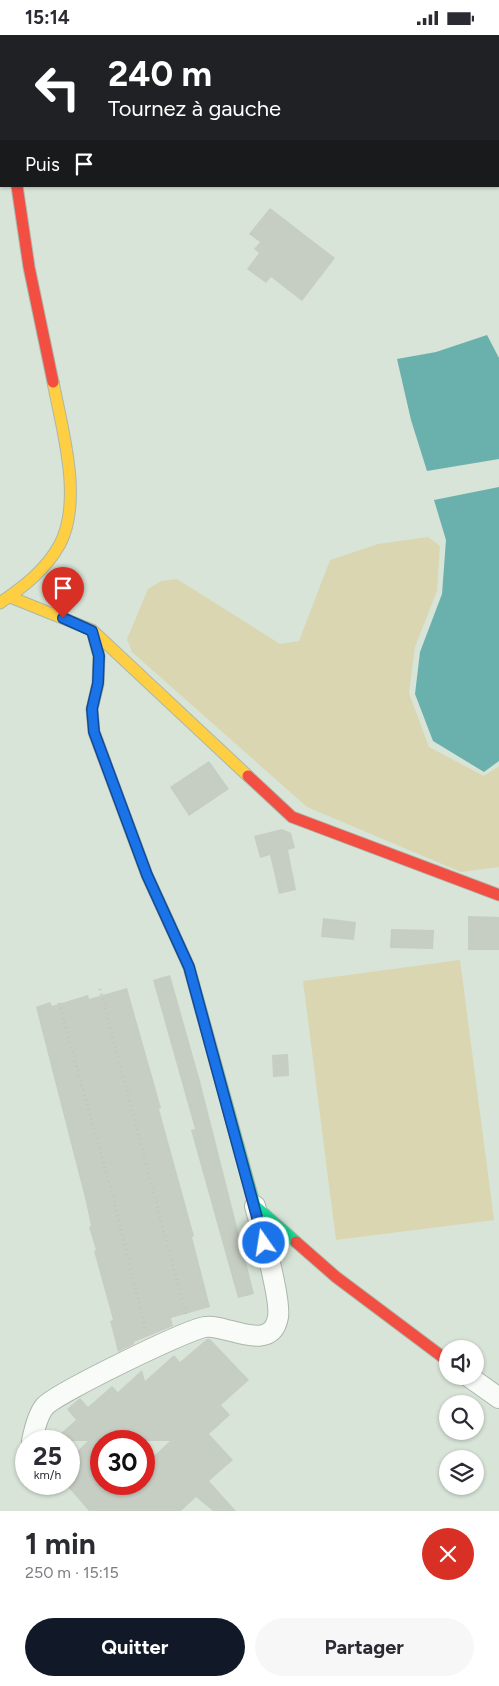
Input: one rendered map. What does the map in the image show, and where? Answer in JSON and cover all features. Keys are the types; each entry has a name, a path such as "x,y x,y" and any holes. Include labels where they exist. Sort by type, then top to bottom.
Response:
{"street":[{"path":"5,600 39,573 61,541 70,506 68,471 21,225 17,187"},
{"path":"5,600 92,631 292,817 499,895"},
{"path":"34,1430 45,1406 67,1391 190,1333 206,1327 222,1328 237,1334 257,1337 270,1330 278,1318 277,1299 255,1206 189,967 147,875 94,732 92,709 98,683 99,656 92,631"},
{"path":"255,1206 336,1277 439,1354"},
{"path":"481,1385 499,1398"}],"path":[{"path":"100,989 190,1333"},
{"path":"59,1003 113,1197 151,1351"}],"shaded area":[{"path":"428,537 440,546 437,591 415,647 409,693 429,747 484,776 499,766 499,867 461,872 307,807 132,652 127,639 148,589 161,581 177,579 280,644 299,641 330,560 378,544"},
{"path":"460,960 494,1220 336,1240 303,981"}],"water":[{"path":"487,335 499,358 499,459 427,471 411,420 397,359 436,352"},
{"path":"499,487 499,761 484,772 433,741 415,694 420,652 442,594 446,540 434,500"}],"building":[{"path":"270,208 335,258 302,301 271,277 266,283 247,269 259,253 254,249 260,242 249,234"},
{"path":"209,761 229,789 189,816 170,787"},
{"path":"282,829 291,833 295,848 288,850 296,890 279,894 270,855 260,858 254,836"},
{"path":"468,916 499,917 499,950 468,950"},
{"path":"323,918 356,922 354,940 321,937"},
{"path":"391,929 434,930 433,949 390,948"},
{"path":"170,975 200,1081 254,1294 238,1298 191,1130 195,1129 153,980"},
{"path":"127,988 161,1108 159,1109 194,1236 192,1237 210,1307 171,1318 173,1326 134,1342 134,1344 118,1352 110,1321 113,1320 94,1251 96,1250 89,1227 91,1226 86,1202 36,1007 50,1002 52,1006 88,995 89,999"},
{"path":"288,1054 289,1076 273,1077 272,1055"},
{"path":"207,1339 210,1339 249,1380 221,1405 230,1415 209,1434 233,1460 209,1481 236,1511 213,1511 196,1497 181,1511 89,1511 75,1495 80,1495 80,1449 88,1441 80,1441 80,1430 65,1430 76,1420 67,1409 80,1398 88,1407 112,1386 118,1392 142,1370 145,1381 174,1355 180,1362"}],"traffic: fast":[{"path":"169,923 189,967 255,1206 296,1242"}],"traffic: slow":[{"path":"0,603 25,584 48,562 60,544 67,526 70,507 68,464 53,382"},
{"path":"10,597 92,630 248,776"},
{"path":"92,630 99,656 98,684 92,709 94,732 147,875 169,923"}],"traffic: jam":[{"path":"17,187 29,267 53,382"},
{"path":"248,776 292,817 499,895"},
{"path":"296,1242 336,1277 439,1354"}],"route":[{"path":"63,618 92,631 99,656 98,683 92,709 94,732 147,875 189,967 251,1188 264,1243"}]}
